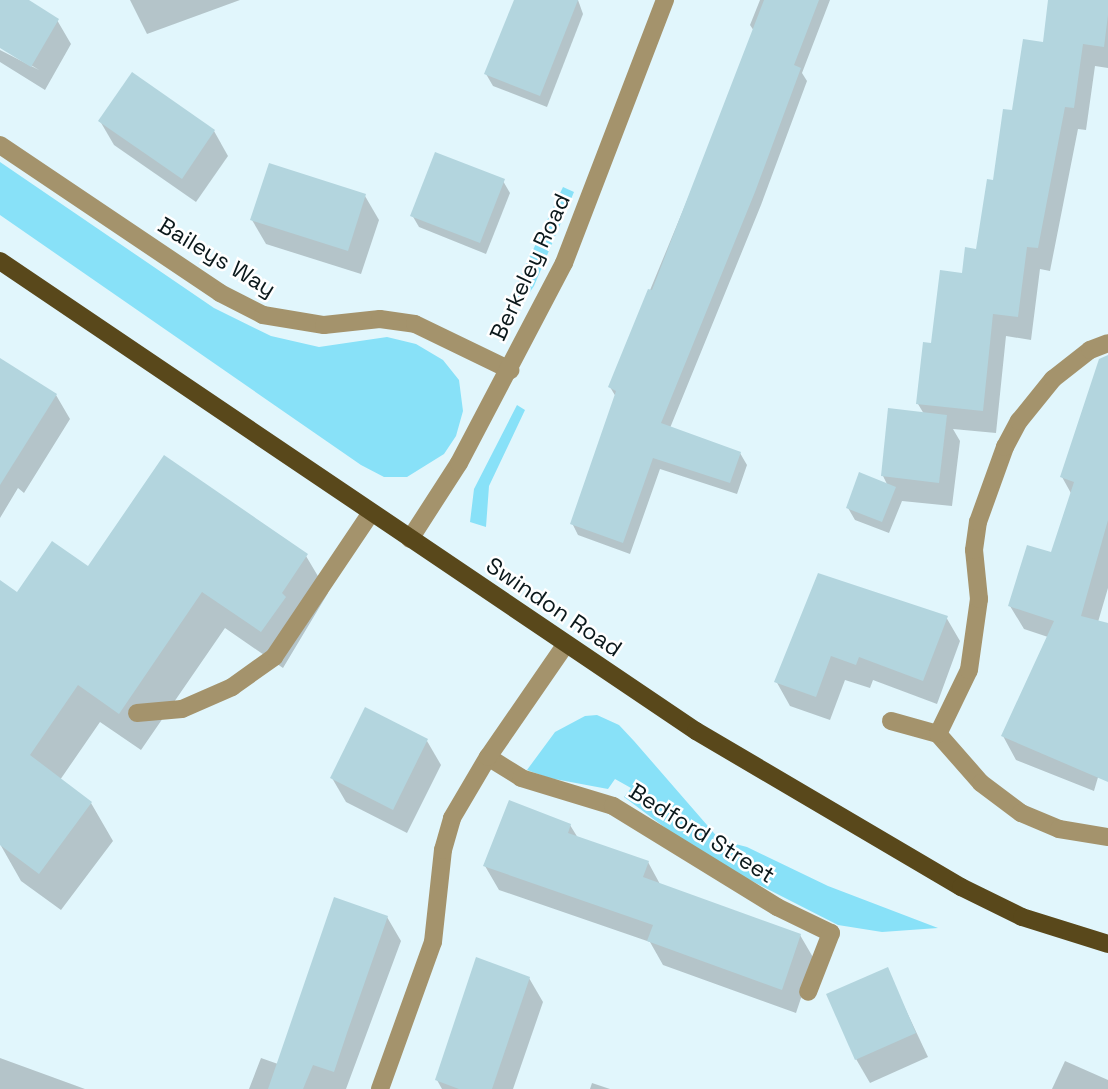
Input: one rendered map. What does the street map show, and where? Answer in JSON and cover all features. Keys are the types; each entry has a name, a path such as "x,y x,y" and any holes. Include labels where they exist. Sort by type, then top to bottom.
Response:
{"main road":[{"name":"Swindon Road","path":"0,261 370,514 696,731 900,854 1022,918 1108,944"}],"street":[{"name":"Berkeley Road","path":"410,539 435,504 510,370 564,263 665,0"},
{"name":"Baileys Way","path":"0,145 220,292 263,315 304,324 380,319 415,324 510,370"},
{"path":"939,734 969,670 979,599 974,550 978,522 1005,447 1019,421 1053,379 1090,350 1108,343"},
{"path":"136,713 182,709 232,687 274,657 370,514"},
{"path":"380,1089 433,942 443,850 453,818 488,757 566,644"},
{"path":"891,721 939,734 981,783 1038,821 1108,838"},
{"name":"Bedford Street","path":"488,757 521,778 613,806 777,907 831,933 808,992"}],"shaded area":[{"path":"0,162 214,308 271,336 319,347 387,337 416,344 443,360 459,380 463,411 456,436 444,454 407,477 384,477 361,465 0,215"},
{"path":"563,187 574,192 534,286 523,302 512,294"},
{"path":"517,405 525,410 489,486 486,527 470,522 474,489"},
{"path":"597,715 619,725 720,840 747,847 828,886 938,928 882,932 838,925 703,856 624,797 631,788 615,779 608,789 549,778 527,770 555,732 585,716"}],"building":[{"path":"0,0 29,0 59,19 31,67 0,48"},
{"path":"514,0 578,0 540,96 484,74"},
{"path":"764,0 819,0 794,65 801,68 755,192 661,423 741,452 730,483 653,458 623,543 570,524 616,391 608,387 648,289 652,290"},
{"path":"1048,0 1108,0 1108,15 1104,47 1083,44 1074,108 1065,107 1038,248 1027,247 1018,317 993,314 983,411 916,404 923,342 931,343 940,270 962,273 965,247 976,249 987,179 993,180 1003,109 1012,110 1023,39 1043,42"},
{"path":"132,72 215,130 182,179 98,121"},
{"path":"435,152 505,179 480,243 410,216"},
{"path":"269,163 366,194 348,251 250,220"},
{"path":"1108,355 1108,520 1081,616 1108,623 1108,782 1001,736 1054,621 1008,606 1027,545 1051,552 1074,482 1060,477 1099,359"},
{"path":"0,358 57,394 0,485"},
{"path":"888,408 947,415 939,483 881,476"},
{"path":"164,455 308,554 282,593 286,597 261,632 202,592 119,714 78,685 30,755 92,802 39,874 0,845 0,580 17,592 52,541 88,566"},
{"path":"859,472 896,487 882,522 846,508"},
{"path":"818,573 948,616 923,681 859,657 856,665 831,656 816,697 774,682"},
{"path":"365,707 428,739 393,810 330,778"},
{"path":"509,800 571,824 568,833 649,861 643,877 801,934 782,990 647,941 653,925 483,866"},
{"path":"334,897 388,916 334,1072 313,1065 303,1089 268,1089"},
{"path":"476,957 530,977 492,1089 459,1089 435,1080"},
{"path":"888,967 916,1033 855,1060 826,994"}]}
